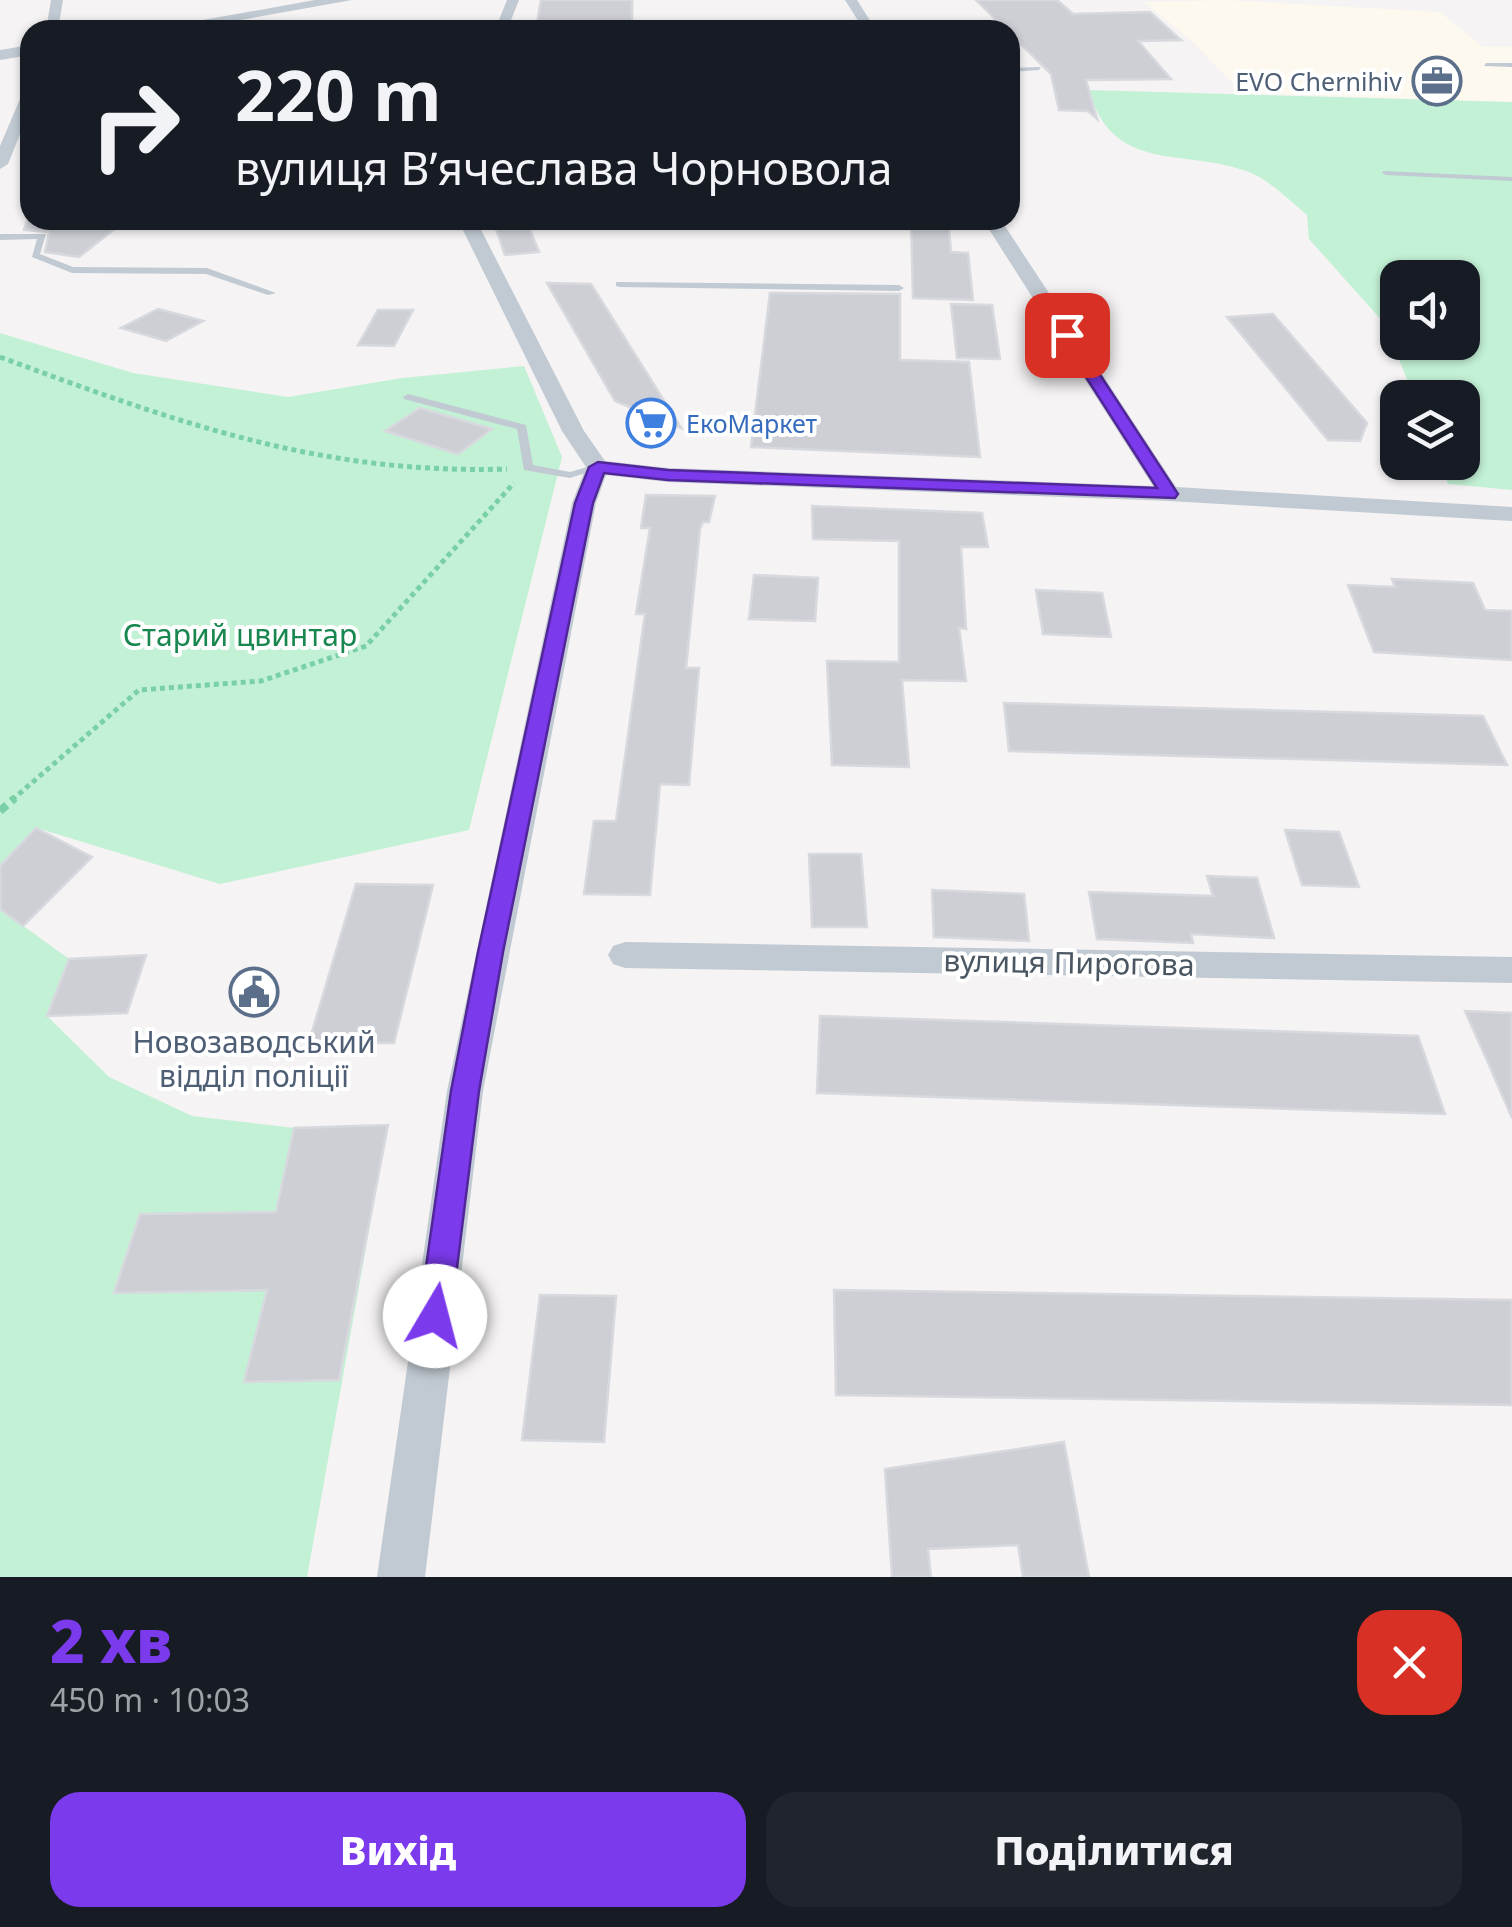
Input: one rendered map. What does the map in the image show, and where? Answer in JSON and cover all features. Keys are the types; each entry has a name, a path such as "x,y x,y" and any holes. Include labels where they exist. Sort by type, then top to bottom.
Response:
{"street":[{"path":"217,20 344,0"},
{"path":"0,164 20,116"},
{"path":"471,230 486,269 540,364 574,441 598,467 668,475 1169,494 1512,514"},
{"path":"998,230 1169,494"},
{"path":"401,1577 468,1074 584,503 598,467"},
{"name":"вулиця Пирогова","path":"626,955 1512,970"}],"lane":[{"path":"1486,65 1512,65"},
{"path":"1020,69 1040,68"},
{"path":"1386,173 1512,180"},
{"path":"0,237 42,236 34,256 72,270 208,271 271,293"},
{"path":"619,284 899,288"},
{"path":"408,398 522,427 528,468 570,475 598,467"}],"path":[{"path":"0,357 161,416 320,462 454,474 528,468"},
{"path":"0,811 140,690 261,681 366,646 528,468"}],"shaded area":[{"path":"1225,0 1440,12 1483,47 1512,47 1512,102 1242,93 1193,42 1144,2"}],"green space":[{"path":"1089,90 1512,102 1512,490 1448,484 1446,480 1480,480 1480,380 1407,380 1399,360 1480,360 1480,260 1380,260 1380,318 1309,239 1307,215 1261,178 1220,164 1152,153 1114,135 1100,116"},
{"name":"Старий цвинтар","path":"0,333 133,373 288,397 402,378 524,366 562,457 469,830 220,884 37,828 0,866"},
{"path":"0,909 69,959 47,1016 109,1077 192,1116 294,1128 388,1125 307,1577 0,1577"}],"building":[{"path":"541,0 632,0 632,20 538,20"},
{"path":"976,0 1057,0 1073,14 1150,12 1181,40 1138,41 1171,79 1086,80 1097,119 1088,111 1059,110 1051,74 1020,43 1020,20 996,20"},
{"path":"24,230 113,230 79,257 45,252 49,232"},
{"path":"496,230 530,230 539,252 505,255"},
{"path":"911,230 949,230 951,252 968,253 973,300 913,298"},
{"path":"547,283 591,284 681,428 615,401"},
{"path":"770,293 900,294 900,360 969,362 980,457 751,447"},
{"path":"951,304 992,305 1000,359 957,358"},
{"path":"158,309 203,321 166,341 121,328"},
{"path":"378,310 413,310 394,346 358,345"},
{"path":"1273,314 1367,423 1360,441 1328,440 1227,317"},
{"path":"420,408 492,429 458,454 385,431"},
{"path":"646,495 715,496 709,522 703,522 700,529 686,668 699,668 689,785 660,784 650,895 584,894 594,821 616,821 645,614 636,614 650,528 641,528"},
{"path":"812,506 982,513 988,547 961,547 966,629 959,628 966,681 902,680 909,767 832,765 827,661 899,662 899,541 813,539"},
{"path":"754,575 818,578 815,621 749,619"},
{"path":"1392,579 1473,583 1485,610 1512,611 1512,660 1374,652 1348,585 1395,587"},
{"path":"1036,590 1102,593 1111,637 1043,634"},
{"path":"1004,703 1483,716 1507,765 1009,751"},
{"path":"36,828 92,857 23,926 0,909 0,866"},
{"path":"1285,830 1339,832 1359,887 1302,885"},
{"path":"809,854 861,854 867,927 812,927"},
{"path":"1207,876 1257,878 1274,938 1191,934 1193,943 1097,939 1089,892 1213,896"},
{"path":"356,884 433,885 394,1043 309,1042"},
{"path":"932,890 1024,894 1029,941 934,937"},
{"path":"146,955 127,1013 47,1016 69,959"},
{"path":"1465,1011 1512,1013 1512,1118 1486,1058"},
{"path":"820,1016 1418,1036 1445,1114 817,1093"},
{"path":"388,1125 339,1380 244,1382 267,1290 114,1293 140,1214 276,1212 294,1128"},
{"path":"834,1290 1512,1300 1512,1405 836,1395"},
{"path":"540,1295 616,1296 604,1442 522,1440"},
{"path":"1064,1442 1089,1577 1023,1577 1018,1545 928,1549 931,1577 892,1577 885,1469"}],"place":[{"name":"EVO Chernihiv","path":"1437,81"},
{"name":"ЕкоМаркет","path":"651,423"},
{"name":"Новозаводський відділ поліції","path":"254,992"}],"route":[{"path":"435,1316 465,1091 490,952 584,503 598,467 668,475 1169,494 1067,335"}]}
